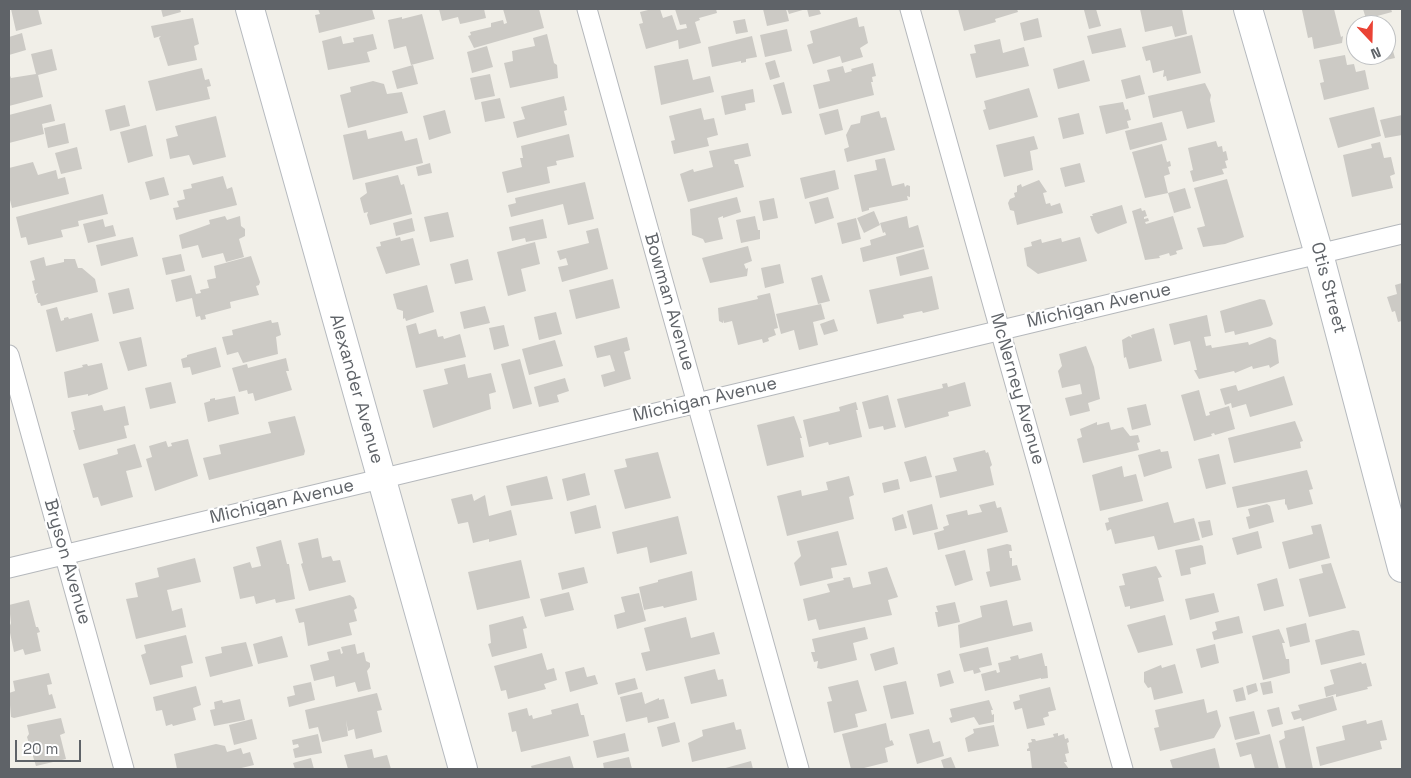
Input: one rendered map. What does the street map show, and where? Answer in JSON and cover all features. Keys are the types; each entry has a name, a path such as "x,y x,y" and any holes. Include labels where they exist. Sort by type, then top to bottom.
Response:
{"street":[{"name":"Alexander Avenue","path":"250,9 463,769"},
{"name":"Bowman Avenue","path":"587,9 799,769"},
{"name":"McNerney Avenue","path":"910,9 1123,769"},
{"name":"Otis Street","path":"1248,9 1319,254 1402,568"},
{"name":"Michigan Avenue","path":"9,568 1402,234"},
{"name":"Bryson Avenue","path":"9,356 124,769"}],"building":[{"path":"11,9 38,9 42,24 16,31"},
{"path":"161,9 180,9 181,12 163,17"},
{"path":"318,9 372,9 375,19 319,33 315,15 320,14"},
{"path":"439,9 484,9 486,18 460,24 458,17 442,21"},
{"path":"503,9 539,9 544,28 474,48 468,36 471,35 470,32 491,27 491,23 503,20 504,24 507,23"},
{"path":"660,9 663,18 672,15 677,30 687,28 686,24 680,25 675,9 716,9 717,13 699,18 700,20 695,22 701,43 679,49 678,40 646,49 639,24 643,23 640,12"},
{"path":"763,9 786,9 789,21 767,26"},
{"path":"787,9 806,9 789,14"},
{"path":"807,9 819,9 821,14 809,17"},
{"path":"958,9 1017,9 1018,12 995,19 996,22 964,31"},
{"path":"1096,9 1101,26 1089,29 1084,10"},
{"path":"1140,9 1182,9 1187,34 1175,37 1172,26 1145,32"},
{"path":"1334,9 1341,37 1343,36 1342,43 1314,49 1312,37 1308,38 1302,10"},
{"path":"1363,9 1391,9 1392,12 1381,15 1365,15"},
{"path":"422,14 434,59 411,65 406,46 394,49 388,20"},
{"path":"857,17 859,27 864,26 868,43 860,48 863,57 842,63 840,56 813,64 807,45 813,43 810,31"},
{"path":"193,18 199,44 194,46 197,60 168,66 159,38 161,36 154,38 151,26"},
{"path":"1038,18 1042,37 1024,41 1020,23"},
{"path":"745,19 748,32 736,34 733,21"},
{"path":"1121,28 1126,47 1092,54 1087,36"},
{"path":"787,29 792,51 765,57 760,35"},
{"path":"22,33 26,50 9,55 9,37"},
{"path":"373,34 377,49 367,52 370,62 328,70 322,41 341,36 343,44 354,42 353,38"},
{"path":"547,34 554,63 557,65 558,78 510,88 504,63 513,61 512,51 535,46 533,38"},
{"path":"1192,35 1201,73 1167,81 1166,76 1163,77 1164,70 1153,73 1150,60 1146,61 1142,47"},
{"path":"752,36 757,57 746,59 746,62 741,63 741,61 712,67 708,47"},
{"path":"1000,39 1003,53 1024,47 1029,66 976,78 970,54 976,53 974,45"},
{"path":"487,46 493,67 472,73 467,52"},
{"path":"52,49 57,70 38,75 43,97 9,106 9,73 11,78 36,74 31,54"},
{"path":"1345,55 1346,65 1354,65 1356,72 1365,70 1369,89 1324,100 1320,83 1324,82 1319,60"},
{"path":"688,59 693,80 710,76 714,92 661,105 654,66"},
{"path":"775,60 780,77 770,80 765,63"},
{"path":"1084,60 1090,81 1058,89 1053,69"},
{"path":"873,63 876,76 872,77 873,82 871,82 874,95 819,109 813,85 830,81 827,70 843,66 845,73 852,71 851,69"},
{"path":"413,65 418,84 397,89 392,71"},
{"path":"202,68 205,80 209,79 211,86 207,87 210,99 156,111 148,81"},
{"path":"490,74 495,96 475,100 470,78"},
{"path":"1140,75 1145,94 1126,99 1121,80"},
{"path":"373,81 384,84 387,94 402,92 408,113 348,128 340,95 351,92 350,87"},
{"path":"784,82 792,113 782,115 773,85"},
{"path":"1205,83 1211,95 1210,100 1215,122 1187,129 1182,111 1153,118 1148,96"},
{"path":"1029,88 1038,117 989,130 983,110 986,109 984,101"},
{"path":"753,89 755,102 745,104 746,110 725,115 721,96"},
{"path":"564,96 567,110 564,111 567,125 517,138 513,122 525,119 521,107"},
{"path":"500,98 505,118 485,122 481,102"},
{"path":"1123,102 1125,110 1128,109 1131,120 1127,121 1129,128 1106,134 1099,106"},
{"path":"51,104 55,121 42,124 44,134 9,143 9,115"},
{"path":"125,105 130,126 110,131 105,110"},
{"path":"1374,107 1381,136 1338,148 1329,118"},
{"path":"701,108 704,120 714,118 718,135 707,138 709,146 674,154 671,141 675,140 669,116"},
{"path":"838,109 843,130 825,135 819,114"},
{"path":"445,110 451,133 429,140 423,116"},
{"path":"879,111 881,118 886,117 895,150 847,162 844,149 849,147 846,135 851,125 860,123 861,116"},
{"path":"1079,113 1084,134 1063,139 1058,118"},
{"path":"1402,115 1402,135 1385,138 1380,120"},
{"path":"216,116 226,157 193,165 189,155 170,159 166,139 178,136 175,126"},
{"path":"1162,122 1167,140 1130,150 1125,131"},
{"path":"65,123 69,143 48,148 44,128"},
{"path":"146,125 153,156 128,163 120,132"},
{"path":"366,130 368,139 402,131 405,141 417,138 423,163 353,180 343,135"},
{"path":"569,134 574,157 556,161 557,165 547,167 550,183 507,193 502,172 522,167 520,158 523,158 521,146"},
{"path":"1034,136 1038,149 1030,151 1033,170 1004,177 996,145"},
{"path":"1216,141 1218,147 1222,146 1223,152 1226,151 1228,160 1225,161 1227,168 1222,169 1224,174 1193,182 1190,171 1193,170 1188,148"},
{"path":"1380,142 1384,158 1391,157 1395,174 1390,176 1393,188 1352,197 1343,155 1372,148 1371,144"},
{"path":"748,143 751,156 734,160 735,164 738,164 744,187 688,202 680,174 693,169 694,172 713,167 709,151"},
{"path":"1162,144 1167,162 1170,161 1171,166 1168,167 1170,174 1164,176 1168,193 1145,198 1132,152"},
{"path":"77,147 82,169 61,174 55,153"},
{"path":"885,158 892,186 904,183 905,187 907,185 910,186 910,197 907,196 908,200 869,208 869,210 862,212 854,175 877,170 875,160"},
{"path":"33,162 38,175 56,170 58,179 65,177 69,194 12,208 9,196 9,168"},
{"path":"430,163 432,173 418,176 416,167"},
{"path":"1080,163 1085,182 1065,187 1060,168"},
{"path":"835,170 839,189 805,199 800,178"},
{"path":"398,175 401,185 404,184 412,214 370,225 368,212 364,213 360,198 367,193 365,183"},
{"path":"223,176 227,189 232,187 237,205 176,220 173,208 179,207 177,201 185,199 183,190 192,188 191,184"},
{"path":"164,177 169,195 150,200 145,182"},
{"path":"1227,179 1244,237 1225,244 1203,247 1197,228 1205,226 1194,188"},
{"path":"1039,180 1047,192 1043,193 1046,204 1050,203 1051,206 1060,203 1063,213 1017,225 1014,211 1010,210 1008,203 1010,199 1015,197 1014,193 1017,192 1017,186 1021,184 1022,187"},
{"path":"585,182 594,219 568,225 563,204 511,217 508,205 516,203 515,198"},
{"path":"1185,188 1191,208 1174,213 1168,193"},
{"path":"103,194 108,214 78,221 79,226 61,230 63,237 28,245 26,237 21,238 16,217"},
{"path":"737,197 741,212 718,218 723,239 705,243 703,239 692,235 690,209"},
{"path":"828,197 834,218 815,224 809,202"},
{"path":"774,198 778,218 763,221 759,201"},
{"path":"1122,205 1127,223 1098,234 1095,231 1090,216"},
{"path":"1141,208 1142,211 1145,210 1147,216 1144,219 1148,218 1149,221 1145,222 1146,224 1173,216 1183,249 1176,251 1177,254 1170,256 1169,253 1159,256 1160,258 1145,260 1132,211"},
{"path":"874,211 880,225 864,233 857,218"},
{"path":"448,212 454,237 430,242 424,217"},
{"path":"225,216 227,220 240,216 241,226 245,229 245,236 239,239 244,257 226,262 223,253 202,258 198,245 182,249 179,235 210,224 209,220"},
{"path":"755,216 758,230 760,230 760,239 741,243 736,220"},
{"path":"907,216 909,228 918,225 924,247 863,262 860,248 871,245 870,240 886,235 885,232 883,233 880,223"},
{"path":"412,218 415,231 396,236 393,223"},
{"path":"856,218 861,239 842,244 837,223"},
{"path":"103,219 105,227 113,225 116,236 88,243 83,224"},
{"path":"543,219 547,238 526,242 525,238 512,241 509,227"},
{"path":"598,228 608,269 562,282 558,267 568,265 566,258 560,260 557,251 589,243 586,231"},
{"path":"133,237 138,256 101,266 96,245"},
{"path":"400,237 401,241 413,238 420,265 386,274 376,247 381,246 380,242"},
{"path":"1080,237 1087,261 1038,274 1027,266 1024,248 1032,246 1031,242 1041,239 1042,243 1061,238 1062,242"},
{"path":"535,242 540,264 521,269 526,291 508,296 497,252"},
{"path":"748,246 752,261 744,264 746,269 748,268 747,276 710,283 702,258"},
{"path":"924,249 929,269 900,276 896,257"},
{"path":"181,254 185,271 166,275 162,258"},
{"path":"251,256 260,282 256,286 259,295 230,302 231,308 205,315 206,319 201,320 200,316 196,317 192,298 176,302 171,280 191,275 196,294 201,293 200,290 209,288 207,280 216,278 214,266"},
{"path":"44,257 46,266 64,262 64,259 75,259 78,268 82,268 95,279 98,292 41,306 36,296 38,293 35,294 32,281 35,280 30,261"},
{"path":"468,259 473,280 455,284 450,264"},
{"path":"780,264 784,283 765,288 761,268"},
{"path":"822,275 830,301 818,304 811,278"},
{"path":"932,276 939,309 903,315 904,318 877,324 869,290"},
{"path":"613,279 620,308 576,319 569,290"},
{"path":"1402,283 1402,321 1398,322 1395,311 1392,312 1387,297 1397,294 1395,285"},
{"path":"427,285 434,312 406,321 405,318 403,319 403,311 397,309 393,294"},
{"path":"129,288 134,309 113,314 108,293"},
{"path":"770,293 778,328 774,329 776,335 768,338 769,341 763,343 762,339 738,345 732,321 724,323 724,320 723,323 719,321 718,308 758,299 757,296"},
{"path":"1260,299 1265,300 1273,324 1271,326 1235,335 1234,331 1225,333 1220,311"},
{"path":"821,304 825,319 813,322 818,345 799,350 794,330 781,334 776,314"},
{"path":"485,306 490,323 464,329 460,312"},
{"path":"57,307 61,321 64,318 68,317 69,319 92,313 99,341 56,352 46,310"},
{"path":"556,312 562,334 539,340 534,317"},
{"path":"1207,315 1211,336 1204,337 1206,346 1211,345 1212,348 1248,342 1249,345 1270,337 1276,340 1279,363 1270,368 1269,365 1253,369 1252,366 1235,373 1234,371 1199,379 1194,370 1197,370 1190,341 1174,345 1169,324"},
{"path":"834,319 838,331 824,335 820,324"},
{"path":"271,320 272,323 278,322 281,335 276,337 278,354 243,363 238,352 227,355 222,337 233,335 232,330"},
{"path":"416,323 419,334 436,329 438,337 443,336 444,339 460,334 466,357 416,368 406,326"},
{"path":"504,325 509,346 494,350 489,328"},
{"path":"1154,328 1162,361 1129,369 1126,357 1124,358 1122,340 1129,336 1132,338 1131,335"},
{"path":"141,337 147,366 128,371 119,342"},
{"path":"627,337 630,350 624,352 631,379 604,387 601,375 615,371 610,355 597,358 594,346"},
{"path":"555,340 563,366 529,375 522,349"},
{"path":"1086,346 1094,367 1100,399 1088,403 1090,411 1070,416 1065,398 1082,394 1080,384 1062,388 1058,371 1062,366 1059,354"},
{"path":"216,347 221,367 192,375 190,367 183,368 181,359 187,357 187,355"},
{"path":"286,358 289,371 286,371 292,390 255,401 253,393 248,394 247,390 239,392 232,368 247,364 248,368"},
{"path":"520,359 532,404 513,409 501,364"},
{"path":"102,363 108,389 88,396 88,394 68,398 64,372 83,367 82,365 87,364 88,366"},
{"path":"465,364 468,378 491,373 496,392 489,394 491,409 433,428 423,390 448,384 444,369"},
{"path":"1284,376 1293,405 1250,417 1246,404 1232,408 1231,403 1225,405 1220,389 1236,385 1238,391"},
{"path":"565,378 569,391 557,395 559,402 539,407 534,387"},
{"path":"171,382 176,403 150,409 145,388"},
{"path":"965,382 971,406 948,412 949,416 905,428 897,399 943,388 942,384 947,383 948,387"},
{"path":"1199,390 1206,416 1210,415 1209,412 1229,406 1235,429 1215,435 1214,433 1211,434 1212,436 1194,441 1181,395"},
{"path":"888,395 896,427 884,430 883,426 869,429 862,402"},
{"path":"235,396 239,414 208,422 204,403 210,401 210,399 215,398 215,400"},
{"path":"856,402 862,437 829,445 828,442 809,447 803,420 840,411 839,407"},
{"path":"1146,404 1151,425 1132,430 1127,408"},
{"path":"102,405 104,411 125,406 129,425 124,426 127,438 79,450 73,430 75,430 71,412"},
{"path":"295,416 305,451 304,455 209,480 203,458 221,454 219,445 271,433 268,422"},
{"path":"794,416 802,438 800,438 804,457 767,466 757,425"},
{"path":"1295,421 1303,441 1300,442 1301,448 1234,463 1228,438"},
{"path":"1097,422 1097,425 1109,422 1111,430 1123,427 1130,436 1138,435 1140,442 1137,443 1139,450 1083,463 1077,439 1082,437 1080,429"},
{"path":"188,439 198,476 155,491 146,459 152,457 149,446 166,441 168,447 172,446 171,443"},
{"path":"135,444 142,467 126,471 133,497 101,506 98,497 93,498 83,464 118,454 117,449"},
{"path":"1160,449 1161,452 1168,451 1172,468 1144,477 1138,455"},
{"path":"985,450 986,453 988,452 992,465 990,467 994,485 940,498 935,476 957,471 953,458"},
{"path":"658,452 671,498 625,509 614,470 627,467 625,459"},
{"path":"1219,454 1226,484 1206,489 1198,459"},
{"path":"926,456 932,477 910,482 904,462"},
{"path":"1122,466 1124,477 1136,474 1143,501 1100,511 1092,475"},
{"path":"1307,470 1313,489 1309,490 1313,504 1288,510 1285,505 1285,499 1237,508 1232,487"},
{"path":"585,473 590,495 567,501 562,479"},
{"path":"547,476 553,499 511,506 506,486"},
{"path":"849,476 854,495 849,497 854,519 787,536 777,496 801,490 802,496 828,490 826,482"},
{"path":"898,479 900,489 884,493 882,483"},
{"path":"472,494 474,501 485,495 489,516 511,510 517,535 489,542 489,539 473,543 468,522 458,524 451,499"},
{"path":"995,501 997,508 1001,507 1008,532 938,550 934,533 944,530 943,527 949,525 946,515 967,510 968,515 982,512 979,505"},
{"path":"1168,502 1174,523 1194,518 1200,540 1158,550 1154,536 1115,544 1111,529 1107,531 1105,523 1109,522 1108,518"},
{"path":"932,504 938,529 913,535 907,511"},
{"path":"1267,504 1270,506 1274,522 1249,529 1246,517 1250,516 1248,509"},
{"path":"596,505 601,528 575,534 570,512"},
{"path":"903,514 907,528 895,531 892,518"},
{"path":"678,516 687,554 650,563 647,547 617,554 612,532"},
{"path":"1210,520 1213,535 1202,538 1198,522"},
{"path":"1321,524 1330,558 1289,569 1282,542 1313,534 1311,526"},
{"path":"838,531 847,565 831,568 833,578 800,586 794,563 801,556 797,541"},
{"path":"1258,531 1262,548 1237,555 1232,538"},
{"path":"318,538 322,558 331,556 333,561 340,560 346,582 309,591 301,564 303,563 298,543"},
{"path":"281,540 287,564 289,564 295,599 276,603 275,599 256,604 254,596 240,599 233,567 250,562 252,568 261,566 256,547"},
{"path":"1007,544 1011,545 1012,551 1009,551 1010,558 1012,558 1012,566 1017,565 1021,580 990,587 986,572 990,571 987,549"},
{"path":"1203,546 1206,564 1190,568 1191,574 1181,576 1175,550"},
{"path":"965,550 973,580 955,586 945,555"},
{"path":"195,558 201,582 167,590 172,611 182,608 186,627 136,639 126,599 138,597 135,583 159,577 157,568"},
{"path":"521,560 530,598 477,610 468,572"},
{"path":"1331,563 1346,608 1309,617 1299,579 1323,573 1321,565"},
{"path":"1156,566 1162,577 1158,578 1164,601 1130,609 1130,606 1125,607 1119,586 1125,585 1122,574"},
{"path":"584,567 588,583 562,590 558,573"},
{"path":"887,567 898,597 888,600 892,615 819,630 816,619 808,621 803,599 830,592 827,584 844,580 843,578 850,577 853,588 871,584 868,572"},
{"path":"692,571 697,600 664,608 663,606 644,610 639,587"},
{"path":"1277,578 1284,606 1264,611 1257,584"},
{"path":"569,592 574,610 545,617 540,599"},
{"path":"639,593 646,621 617,629 614,615 625,612 621,597"},
{"path":"1214,593 1219,612 1190,620 1185,599"},
{"path":"350,595 354,598 357,608 354,610 357,621 349,623 352,635 308,646 304,622 299,623 295,609"},
{"path":"29,600 36,627 38,627 40,632 37,633 41,651 25,655 23,649 14,652 9,628 11,623 9,605"},
{"path":"1007,600 1013,626 1031,622 1033,631 960,648 958,625 982,617 980,606"},
{"path":"955,602 960,622 938,627 935,612 938,612 936,606"},
{"path":"1165,615 1173,645 1138,653 1127,625"},
{"path":"523,616 527,628 523,629 527,648 492,657 488,644 491,643 489,625"},
{"path":"1239,616 1243,633 1214,640 1212,632 1217,630 1215,622"},
{"path":"686,617 691,638 714,632 720,654 646,671 641,653 650,651 644,628"},
{"path":"1306,623 1310,642 1290,647 1286,628"},
{"path":"865,627 868,639 853,643 857,660 821,669 817,668 818,661 814,662 811,652 815,652 812,639"},
{"path":"1279,629 1285,643 1282,643 1286,659 1289,659 1290,673 1263,680 1252,636"},
{"path":"1353,630 1359,631 1365,655 1321,665 1315,640"},
{"path":"186,635 193,663 181,666 183,677 150,685 141,655 146,653 144,645"},
{"path":"282,636 288,657 258,664 253,644"},
{"path":"246,642 253,666 210,677 205,657 222,653 221,647"},
{"path":"355,644 357,654 364,652 366,661 370,663 367,671 371,689 358,692 355,682 336,687 334,676 314,681 310,665 329,660 327,652 340,649 341,654 343,653 341,647"},
{"path":"1215,644 1219,663 1201,668 1196,649"},
{"path":"894,647 898,664 875,671 870,654"},
{"path":"988,647 992,665 979,668 981,672 974,674 973,670 964,672 959,654"},
{"path":"542,653 547,670 554,668 557,680 544,684 546,689 508,699 506,690 501,691 494,666"},
{"path":"1042,653 1045,666 1047,666 1048,678 985,691 981,674 996,670 997,673 1000,672 998,663 1011,660 1010,657 1018,655 1019,659"},
{"path":"1361,662 1362,664 1366,663 1372,686 1367,687 1368,689 1336,697 1336,694 1326,697 1324,687 1334,684 1330,670"},
{"path":"1175,664 1183,693 1154,700 1151,687 1148,688 1144,682 1144,672 1161,665 1162,668"},
{"path":"584,667 587,677 595,675 598,684 570,692 565,672"},
{"path":"715,669 718,680 723,679 727,696 691,704 684,677"},
{"path":"950,670 954,683 940,687 937,674"},
{"path":"49,673 52,684 47,685 49,695 52,694 56,708 14,718 11,717 9,693 15,691 13,681"},
{"path":"635,678 638,689 618,695 615,683"},
{"path":"858,680 867,711 855,714 858,727 834,733 827,702 832,701 828,687"},
{"path":"906,681 914,714 891,719 883,686"},
{"path":"1271,681 1273,693 1263,695 1260,683"},
{"path":"311,682 315,700 289,707 287,697 295,695 293,686"},
{"path":"1256,683 1258,691 1248,695 1246,686"},
{"path":"196,686 201,705 193,708 196,720 166,726 162,710 156,711 153,697"},
{"path":"1050,687 1056,710 1048,712 1049,716 1043,718 1045,725 1027,729 1022,708 1015,710 1013,702 1020,700 1019,695"},
{"path":"1243,687 1246,700 1236,702 1233,690"},
{"path":"642,692 645,704 659,698 659,700 664,699 669,718 648,723 647,717 626,722 620,697"},
{"path":"377,693 382,710 377,711 382,732 356,739 354,729 348,731 346,720 348,736 322,742 318,727 309,729 305,710"},
{"path":"1333,696 1337,710 1302,721 1301,718 1294,720 1291,712 1300,710 1298,705"},
{"path":"240,699 245,720 214,726 210,710 215,709 214,702 222,700 223,703"},
{"path":"1204,699 1207,713 1217,710 1221,726 1214,738 1160,751 1154,728 1159,727 1155,710"},
{"path":"989,700 993,710 991,710 992,715 994,714 994,722 979,725 974,717 951,723 949,718 952,717 950,709"},
{"path":"578,703 581,715 584,715 589,736 521,752 516,731 512,732 508,713 527,708 529,716 532,715 533,719 552,714 551,710"},
{"path":"1279,707 1283,724 1272,727 1267,710"},
{"path":"1254,711 1260,734 1235,740 1229,717"},
{"path":"61,718 65,733 60,735 66,759 36,766 27,737 29,734 27,725"},
{"path":"252,719 257,739 234,745 229,725"},
{"path":"1366,720 1367,724 1382,720 1387,740 1380,741 1382,749 1320,766 1316,747 1345,740 1342,726"},
{"path":"675,722 680,742 662,747 657,727"},
{"path":"734,722 736,730 741,729 746,749 692,762 688,743 703,736 702,730"},
{"path":"886,723 890,741 892,740 894,745 885,748 888,762 860,769 851,769 842,734"},
{"path":"994,725 999,746 968,752 965,738 974,733 973,729"},
{"path":"1304,726 1313,769 1286,769 1279,741 1285,738 1284,731"},
{"path":"929,729 933,743 940,741 944,756 917,764 909,734"},
{"path":"625,733 629,751 597,758 593,741"},
{"path":"1058,733 1058,736 1064,734 1065,739 1068,738 1069,753 1065,754 1067,762 1064,762 1069,769 1032,769 1030,751 1027,751 1029,748 1028,743 1032,742 1031,739 1036,741 1054,737 1053,734"},
{"path":"318,734 322,753 295,758 293,749 299,747 298,744 293,745 292,740"},
{"path":"1270,734 1279,769 1255,769 1251,754 1240,757 1236,743"},
{"path":"216,744 225,746 227,752 241,748 243,754 250,752 254,765 237,769 177,769 174,754"},
{"path":"1215,748 1220,769 1173,769 1170,760"},
{"path":"372,749 374,758 387,755 391,769 348,769 344,755"},
{"path":"570,756 574,769 532,769 531,766"},
{"path":"629,757 632,769 604,769 603,763"},
{"path":"951,757 956,769 944,769 941,760"},
{"path":"311,758 314,769 295,769 293,763"},
{"path":"751,761 753,769 722,769"}]}
